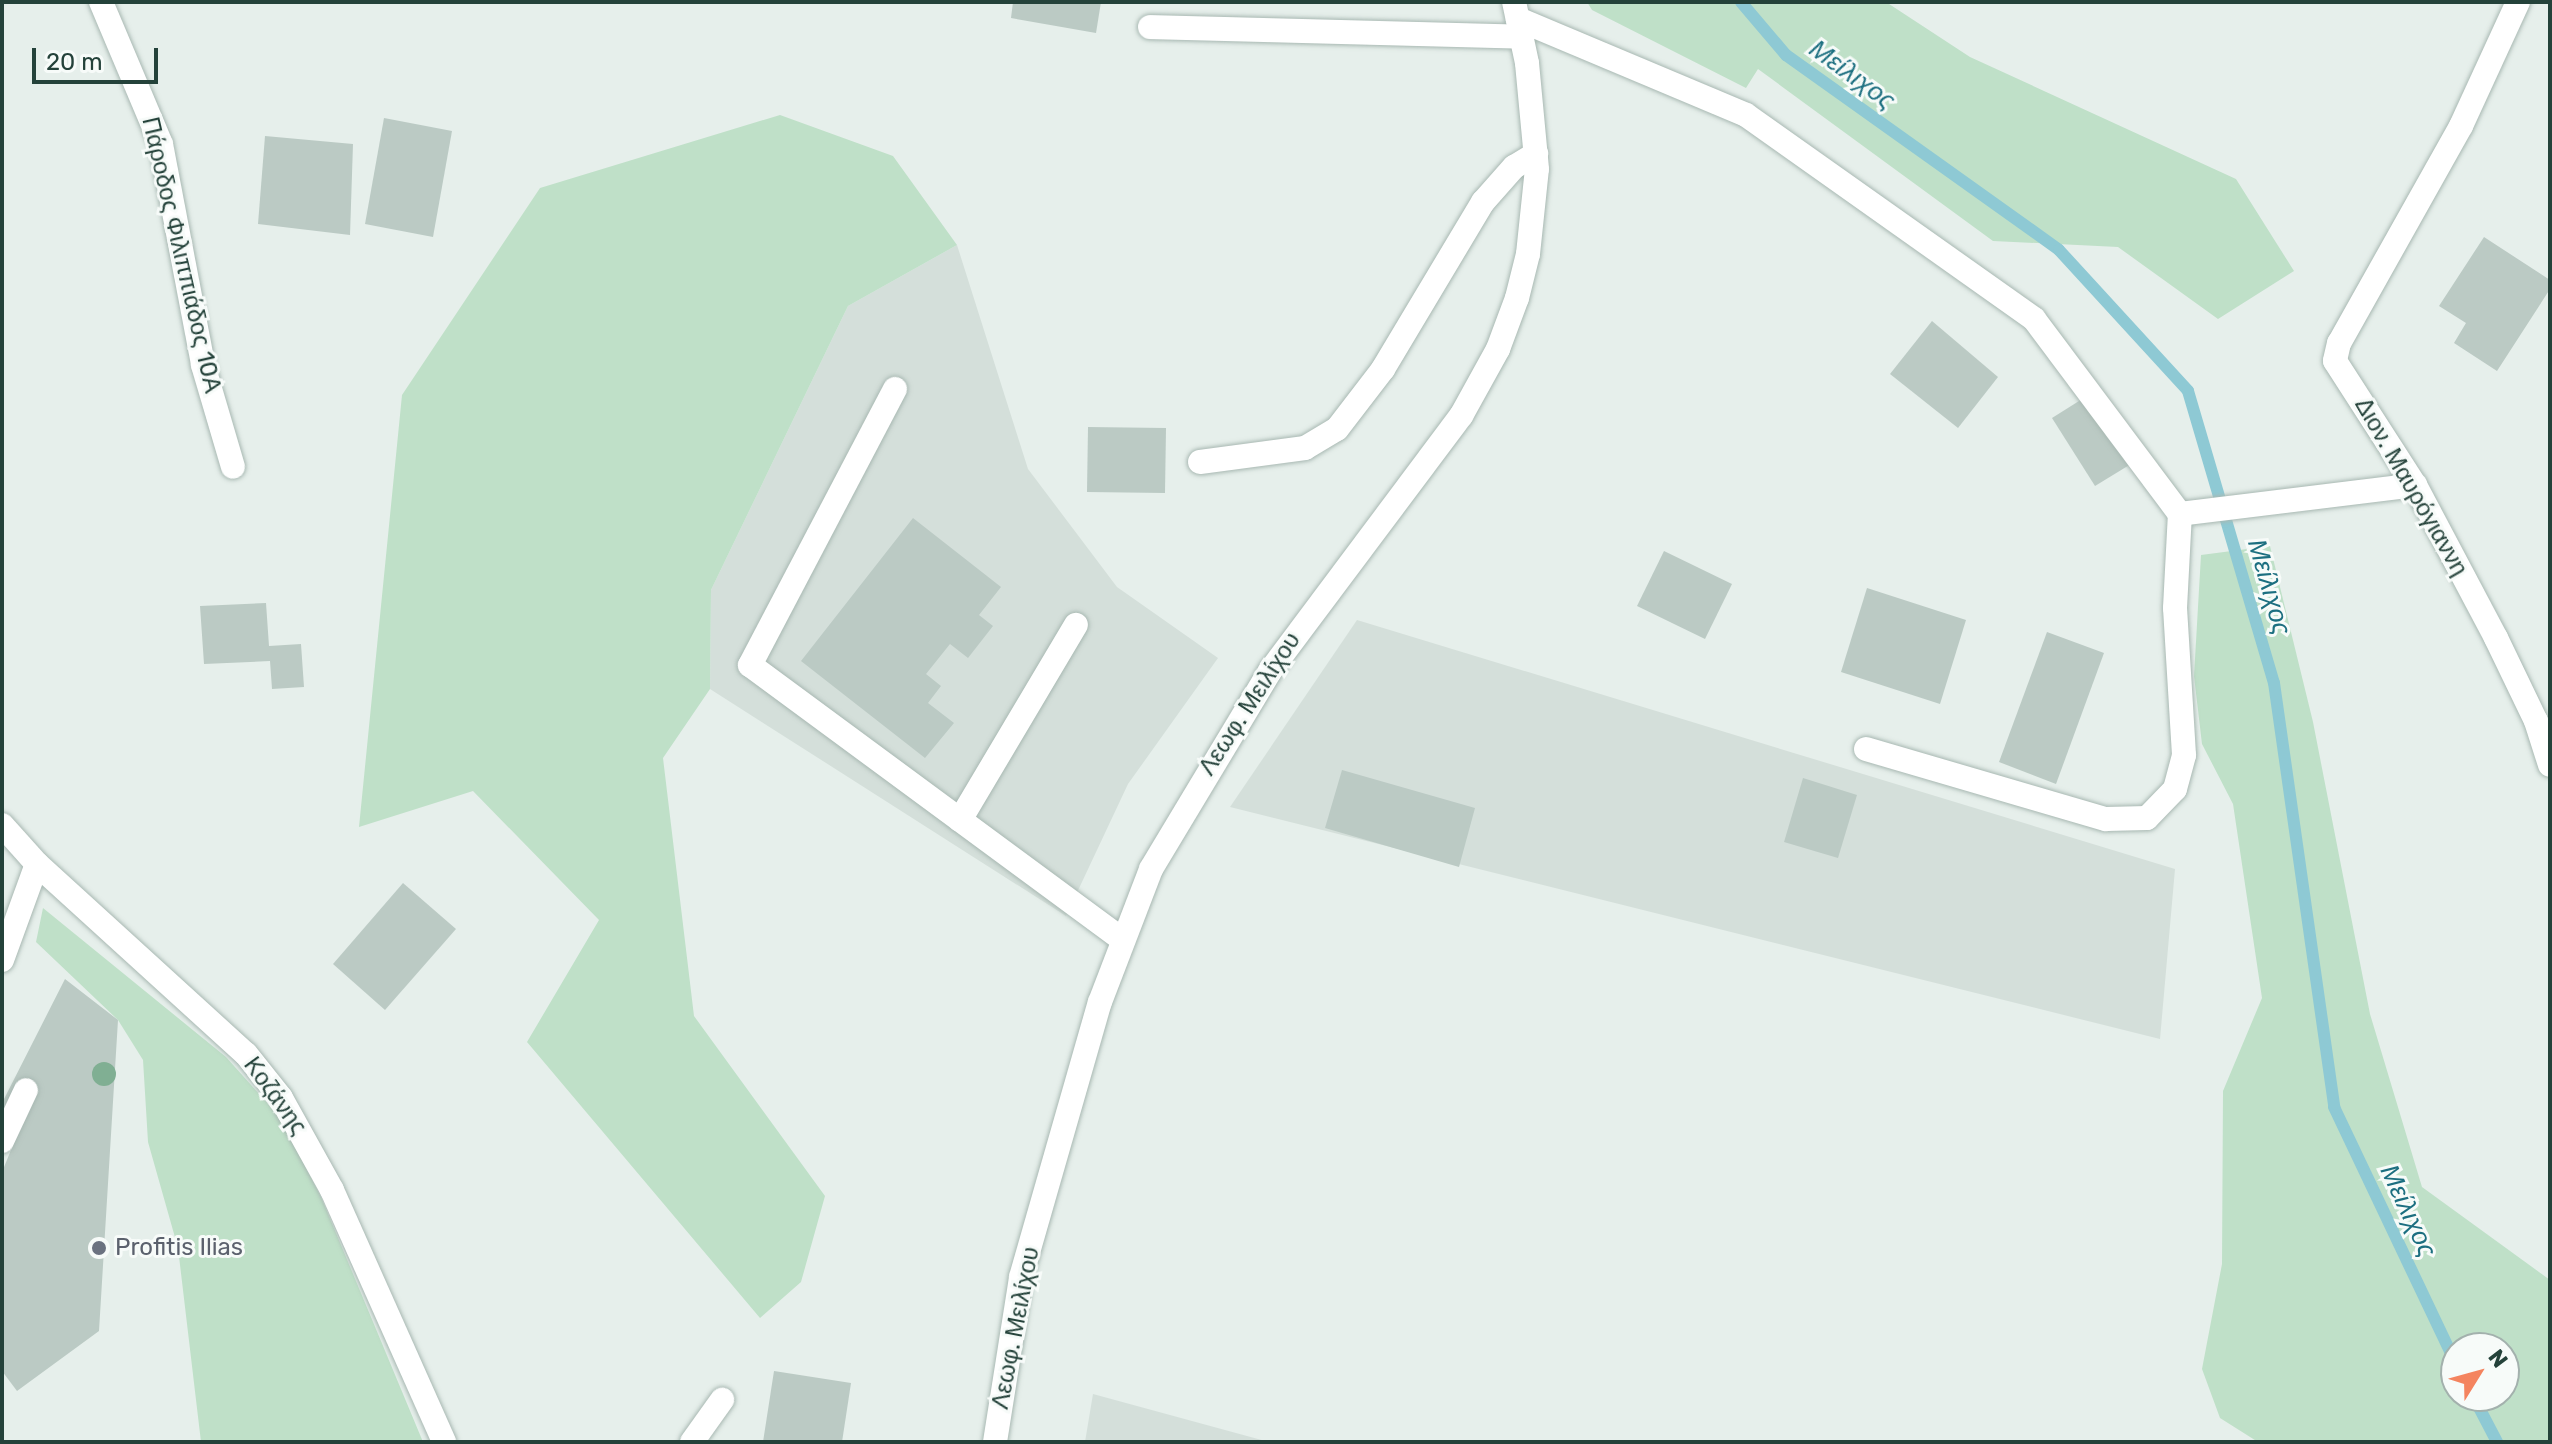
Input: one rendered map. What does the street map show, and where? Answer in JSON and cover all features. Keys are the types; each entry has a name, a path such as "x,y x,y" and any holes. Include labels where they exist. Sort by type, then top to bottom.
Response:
{"street":[{"name":"Πάροδος Φιλιππιάδος 10Α","path":"101,2 161,144 203,365 233,467"},
{"name":"Διον. Μαυρόγιαννη","path":"2518,2 2461,126 2335,355 2338,368 2415,485 2517,678 2550,765"},
{"path":"1150,27 1518,19 1746,115 2034,319 2188,513 2175,608 2184,755 2175,789 2156,812 2137,821 2106,819 1866,749"},
{"name":"Λεωφ. Μειλίχου","path":"995,1442 1021,1277 1121,939 1158,856 1228,734 1311,613 1449,435 1494,357 1528,254 1536,154 1518,19"},
{"path":"1200,462 1305,448 1337,429 1383,369 1490,192 1536,154"},
{"path":"895,389 750,665 1121,939"},
{"path":"2188,513 2415,485"},
{"path":"960,820 1076,625"},
{"name":"Κοζάνης","path":"2,825 37,864 246,1054 281,1098 332,1190 444,1442"},
{"path":"2,960 37,864"},
{"path":"2,1141 26,1090"},
{"path":"692,1442 722,1400"}],"shaded area":[{"path":"957,245 1028,469 1117,587 1218,658 1128,784 1066,916 710,689 711,590 848,306"},
{"path":"1357,620 2175,869 2160,1039 1230,807"},
{"path":"1093,1394 1269,1442 1085,1442"}],"green space":[{"path":"1587,2 1886,2 1970,57 2236,179 2294,271 2218,319 2118,247 1993,241 1758,69 1746,88 1592,10"},
{"path":"780,115 893,156 957,245 848,306 711,590 710,689 663,758 694,1016 825,1196 801,1282 760,1318 527,1042 599,920 473,791 359,827 402,395 540,188"},
{"path":"2270,546 2313,722 2370,1014 2422,1187 2550,1280 2550,1442 2258,1442 2220,1418 2202,1369 2222,1264 2223,1091 2262,998 2233,804 2202,744 2194,676 2201,555"},
{"path":"43,908 226,1057 279,1116 321,1197 423,1442 201,1442 178,1248 148,1142 143,1060 118,1020 36,942"}],"building":[{"path":"1013,2 1101,2 1096,33 1011,18"},
{"path":"384,118 452,131 433,237 365,224"},
{"path":"265,136 353,144 350,235 258,224"},
{"path":"2484,237 2550,280 2550,289 2497,371 2454,343 2466,323 2439,306"},
{"path":"1932,321 1998,377 1958,428 1890,374"},
{"path":"2087,396 2131,464 2095,486 2052,418"},
{"path":"1088,427 1166,428 1165,493 1087,492"},
{"path":"913,518 1001,587 979,615 993,626 968,658 950,644 926,674 941,686 928,703 954,723 925,758 801,661"},
{"path":"1664,551 1732,584 1705,639 1637,606"},
{"path":"1867,588 1966,620 1940,704 1841,672"},
{"path":"266,603 269,646 301,644 304,687 272,689 270,661 204,664 200,606"},
{"path":"2047,632 2104,653 2056,784 1999,762"},
{"path":"1342,770 1475,808 1459,867 1325,828"},
{"path":"1803,778 1857,795 1838,858 1784,842"},
{"path":"403,883 456,929 385,1010 333,964"},
{"path":"65,979 118,1020 99,1331 17,1391 2,1371 2,1172 11,1150 2,1149 2,1103"},
{"path":"774,1371 851,1383 842,1442 763,1442"}],"waterway":[{"name":"Μείλιχος","path":"1741,2 1786,55 2059,250 2188,391 2274,683 2334,1107 2441,1332"},
{"name":"Μείλιχος","path":"2481,1412 2497,1442"}],"place":[{"name":"Profitis Ilias","path":"99,1248"}]}
